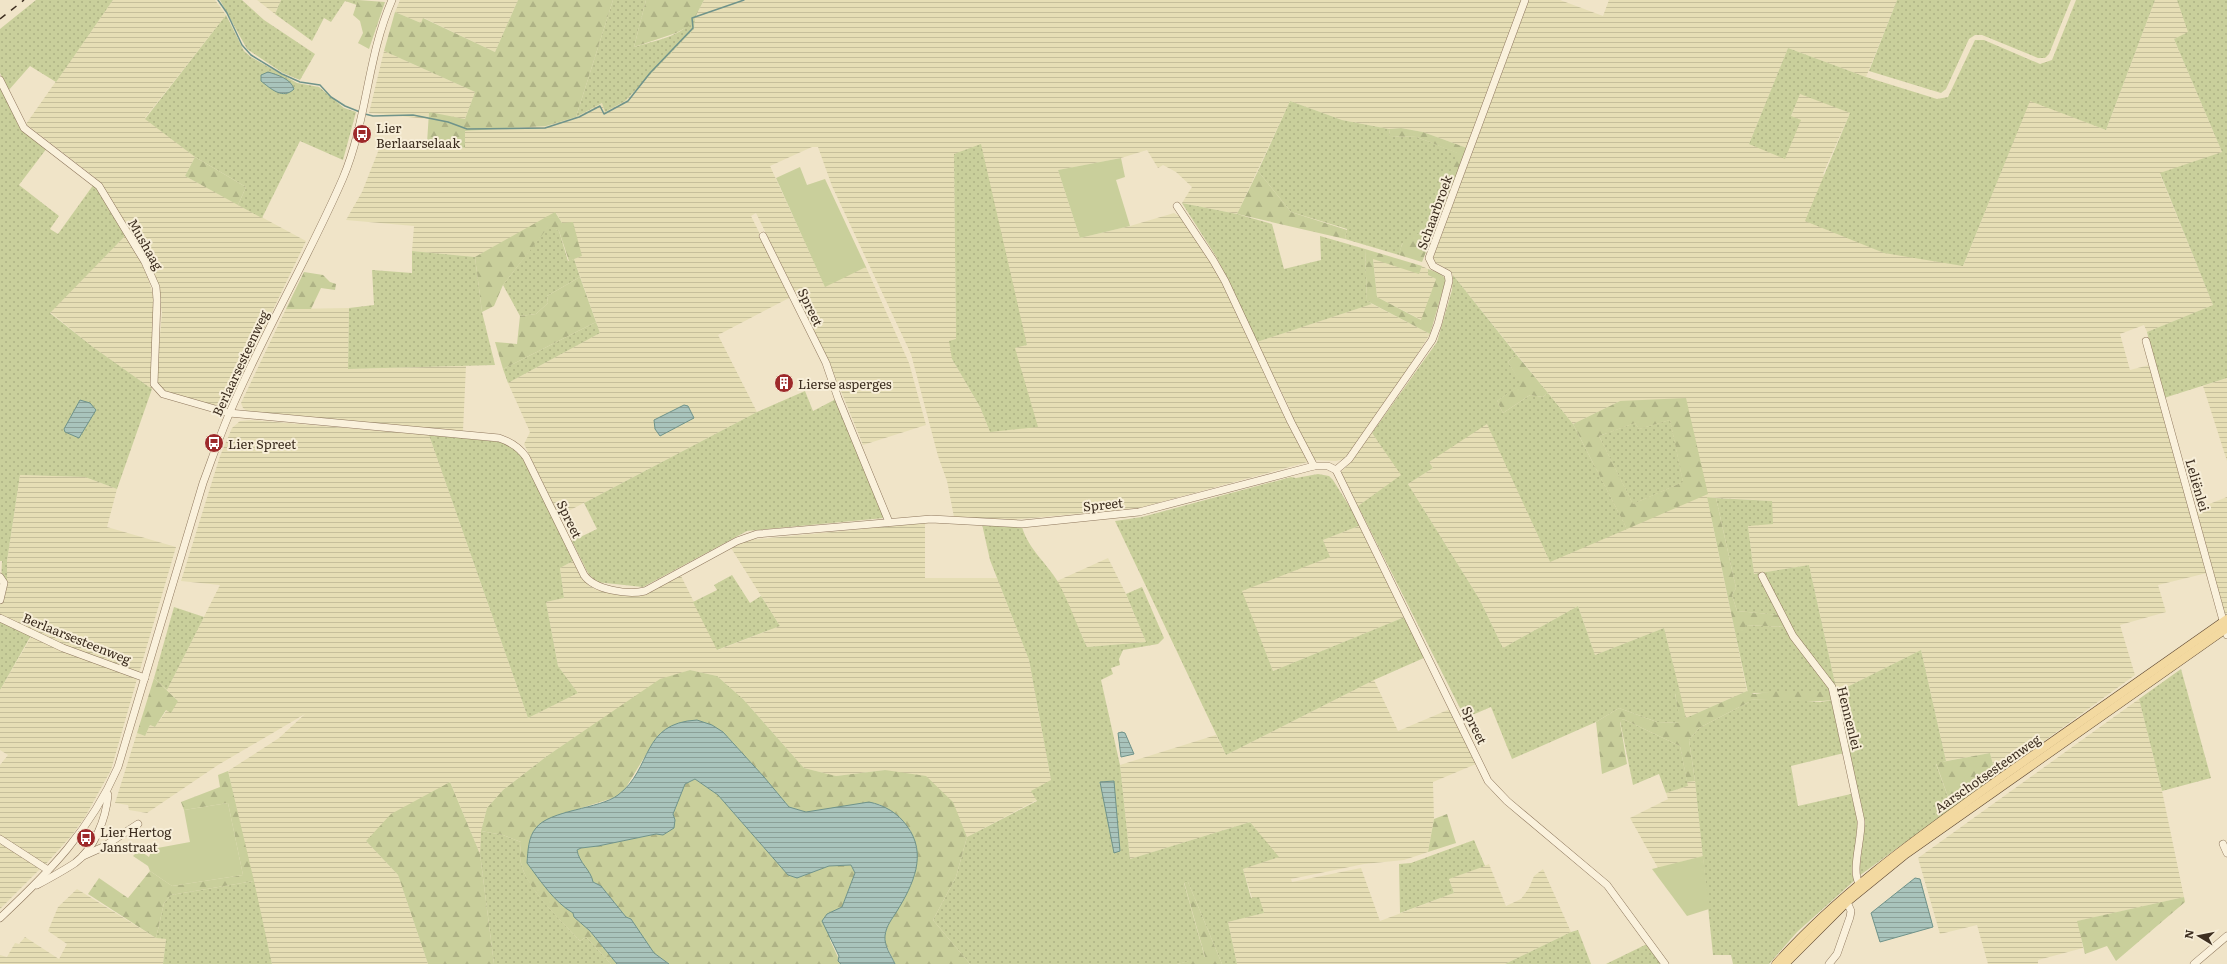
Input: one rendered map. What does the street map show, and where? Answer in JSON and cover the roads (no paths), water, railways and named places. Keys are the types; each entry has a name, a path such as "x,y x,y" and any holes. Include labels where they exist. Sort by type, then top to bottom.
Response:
{"main road":[{"name":"Aarschotsesteenweg","path":"1776,964 1809,928 1859,883 1939,822 2226,626"},
{"name":"Aarschotsesteenweg","path":"1785,964 1847,902 1912,850 2226,626"}],"street":[{"name":"Berlaarsesteenweg","path":"0,918 78,838 107,791 123,753 203,483 229,413 344,176 362,113 376,49 392,0"},
{"name":"Schaarbroek","path":"1336,470 1349,459 1422,356 1435,332 1449,281 1448,274 1434,266 1429,258 1525,0"},
{"name":"Mushaag","path":"0,80 24,128 100,186 145,262 156,288 157,300 154,384 156,388 162,394 229,413"},
{"path":"1177,206 1206,248 1225,280 1291,422 1314,466"},
{"name":"Spreet","path":"763,236 826,363 838,398 889,522"},
{"name":"Leliënlei","path":"2146,341 2226,626"},
{"name":"Spreet","path":"229,413 500,438 511,442 520,449 526,457 587,580 597,586 630,592 645,591 746,537 789,531 942,518 1022,524 1139,512 1314,466 1328,466 1336,470 1488,781 1507,801 1607,885 1665,964"},
{"name":"Hennenlei","path":"1762,576 1793,636 1832,687 1861,821 1862,831 1856,876 1859,883"},
{"path":"0,577 4,582 0,600"},
{"name":"Berlaarsesteenweg","path":"0,618 63,648 145,678"},
{"name":"Berlaarsesteenweg","path":"83,856 101,826 105,814 107,791"},
{"name":"Berlaarsesteenweg","path":"27,892 83,856 103,847 138,824"},
{"path":"0,839 48,870"},
{"path":"2223,844 2227,853"},
{"path":"1829,964 1838,954 1850,917 1851,911 1847,902"},
{"path":"2194,964 2227,936"}],"water":[{"path":"268,72 287,80 294,89 286,94 273,90 261,81 261,75"},
{"path":"80,400 90,403 96,410 79,438 65,432 64,429"},
{"path":"684,405 688,406 694,418 660,436 655,429 654,420"},
{"path":"697,720 712,725 723,732 789,807 806,812 869,802 890,810 903,821 913,837 917,847 917,858 913,880 886,932 885,940 895,964 841,964 838,961 839,956 822,921 827,914 842,907 855,873 851,865 829,866 797,878 788,875 718,795 695,779 685,784 673,814 675,820 674,828 663,835 656,834 577,850 580,859 590,874 593,882 601,886 626,917 631,919 654,953 669,964 617,964 590,931 548,890 527,863 531,836 536,828 552,817 599,804 618,795 637,773 656,738 666,729 679,723"},
{"path":"1118,733 1125,733 1134,754 1121,757"},
{"path":"1114,781 1120,851 1114,853 1100,782"},
{"path":"1915,878 1920,879 1933,927 1880,942 1871,913"}],"waterway":[{"path":"218,0 227,13 242,45 251,55 282,74 300,82 320,85 331,97 345,106 360,112"},
{"path":"365,114 373,116 413,115 448,122 467,129 545,128 579,117 600,106 604,114 628,101 650,73 693,28 692,18 744,0"}],"railway":[{"path":"0,19 24,0"}],"place":[{"name":"Lier Berlaarselaak","path":"362,134"},
{"name":"Lierse asperges","path":"784,383"},
{"name":"Lier Spreet","path":"214,443"},
{"name":"Lier Hertog Janstraat","path":"86,838"}]}
